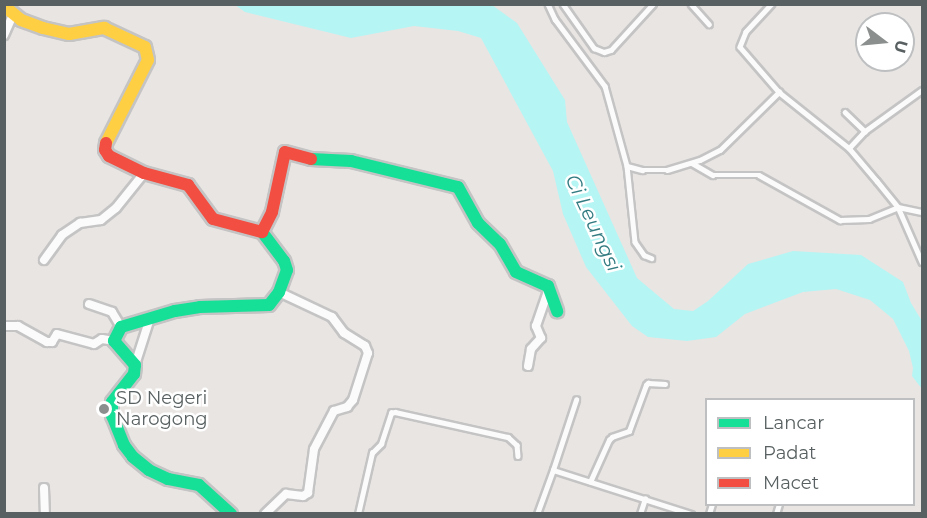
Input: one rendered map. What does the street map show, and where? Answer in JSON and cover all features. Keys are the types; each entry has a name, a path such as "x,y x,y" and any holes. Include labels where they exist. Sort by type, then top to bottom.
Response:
{"street":[{"path":"4,35 9,10 25,22 69,34 104,28 145,47 148,60 105,145 109,156 144,172 188,185 213,219 262,232 287,265 286,276 279,292 265,307 200,307 175,311 149,321 122,327 114,341"},
{"path":"262,232 272,212 285,153 324,162 362,162 430,182 458,187 478,223 500,244 516,272 546,284 557,311"},
{"path":"44,261 62,235 80,223 101,220 116,208 144,172"},
{"path":"528,366 531,349 541,338 536,326 549,289"},
{"path":"265,513 286,494 303,496 308,493 314,450 334,411 347,407 353,400 368,352 365,346 344,333 332,317 279,292"},
{"path":"89,304 112,312 122,327"},
{"path":"149,321 134,374 112,402 112,416 124,444 133,457 149,470 168,479 199,485 231,513"},
{"path":"4,326 18,326 47,342 52,342 57,334 93,344 102,339 114,341 135,365"},
{"path":"44,488 45,513"}],"lane":[{"path":"548,4 555,19 605,86 627,166 635,242 644,255 651,258"},
{"path":"567,6 594,48 604,52 610,50 653,4"},
{"path":"691,4 709,24"},
{"path":"772,4 746,32 740,47 779,92 849,148 898,207 922,262"},
{"path":"849,148 865,130 922,90"},
{"path":"627,166 642,170 667,170 692,163 720,150 779,92"},
{"path":"845,112 865,130"},
{"path":"692,163 713,174 759,175 840,220 869,219 898,207 922,212"},
{"path":"590,482 612,436 629,431 648,382 665,384"},
{"path":"537,513 576,400"},
{"path":"358,513 372,453 381,444 391,413 507,437 517,445 518,456"},
{"path":"553,470 691,513"},
{"path":"640,513 645,499"}],"water":[{"name":"Ci Leungsi","path":"235,5 492,5 517,23 565,100 567,122 637,278 674,309 693,311 708,301 748,264 793,251 861,255 903,282 911,303 922,321 922,389 912,376 913,368 909,351 893,319 870,300 836,289 803,292 745,314 716,337 687,341 648,337 632,326 586,267 563,214 553,171 481,38 458,31 414,26 351,38 245,12"}],"traffic: fast":[{"path":"311,159 351,161 458,187 478,223 500,244 516,272 548,286 557,311"},
{"path":"231,514 199,485 168,479 149,470 133,457 124,445 112,416 112,402 134,374 135,365 114,341 121,327 175,311 200,307 269,305 279,292 287,270 284,261 262,232"}],"traffic: slow":[{"path":"4,6 21,20 43,28 69,34 104,28 145,47 148,60 106,143"}],"traffic: jam":[{"path":"106,143 105,150 109,156 144,173 188,185 213,219 262,232 272,212 285,152 311,159"}],"place":[{"name":"SD Negeri Narogong","path":"104,409"}]}
